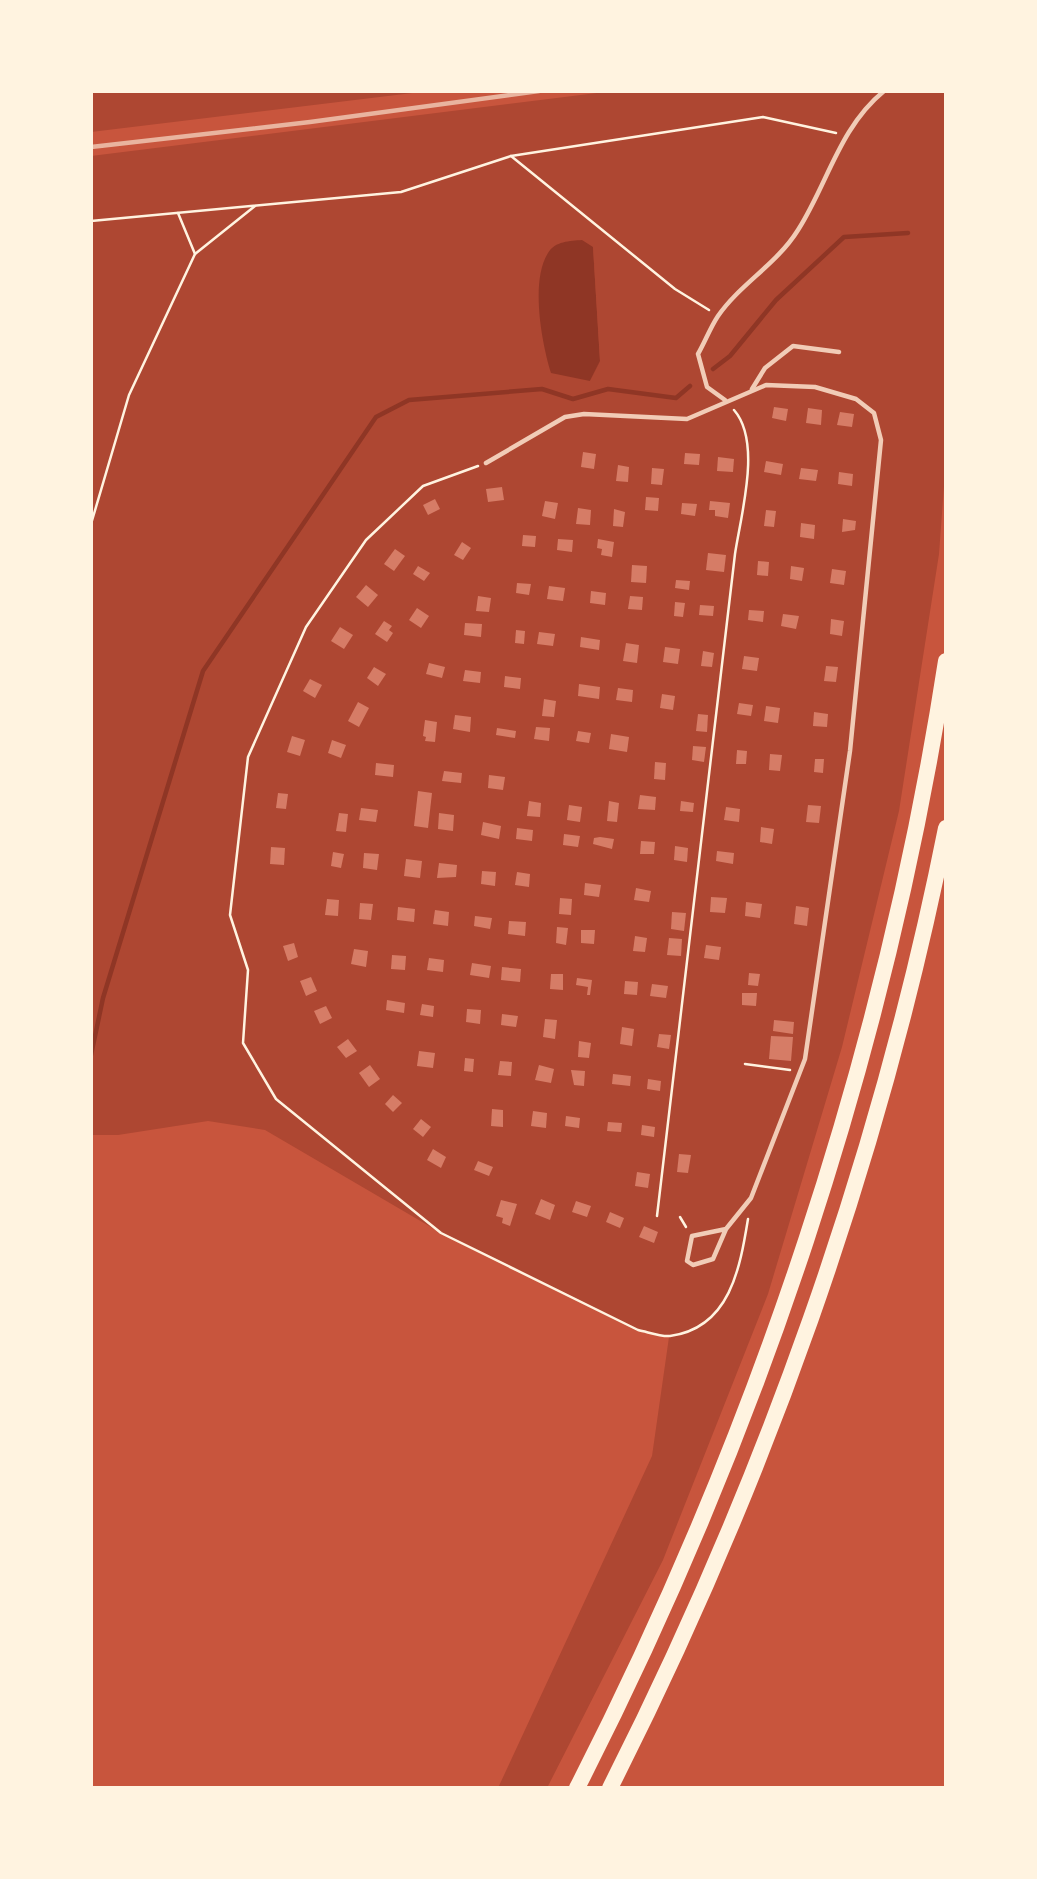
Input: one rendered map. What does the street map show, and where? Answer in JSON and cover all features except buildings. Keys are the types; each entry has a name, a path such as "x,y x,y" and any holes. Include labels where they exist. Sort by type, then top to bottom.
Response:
{"highway":[{"path":"577,1788 647,1643 699,1526 799,1257 870,1026 906,876 946,661"},
{"path":"610,1788 720,1553 803,1338 877,1115 946,828"}],"lane":[{"path":"725,400 707,387 698,354 718,315 783,251 798,230 845,134 871,102 884,91"},
{"path":"751,390 765,368 793,346 839,352"},
{"path":"486,463 565,417 584,414 687,419 725,400 766,385 815,387 856,399 874,413 881,440 850,751 805,1059 751,1198 726,1229 713,1259 693,1265 687,1261 692,1236 726,1229"}],"path":[{"path":"91,221 401,192 512,156 763,117 845,134"},
{"path":"512,156 675,289 718,315"},
{"path":"91,524 129,395 195,254 255,206"},
{"path":"178,213 195,254"},
{"path":"657,1216 750,457 743,421 725,400"},
{"path":"486,463 423,486 366,540 306,627 248,757 230,915 248,970 243,1043 276,1099 441,1233 638,1330 669,1336 702,1325 721,1308 741,1264 751,1198"},
{"path":"745,1064 800,1072"},
{"path":"680,1217 692,1236"}],"shaded area":[{"path":"91,91 429,91 91,132"},
{"path":"613,91 946,91 946,459 939,554 899,811 842,1047 768,1294 663,1560 547,1788 498,1788 652,1456 669,1337 638,1330 441,1233 265,1130 208,1121 118,1135 91,1135 91,156","holes":["593,247 600,360 590,381"]},
{"path":"582,240 593,247 600,361 590,381 551,373 539,313 540,279 548,253 559,244"}],"waterway":[{"path":"713,369 730,356 776,300 844,237 908,233"},
{"path":"91,1055 103,998 203,671 376,417 409,400 542,389 573,399 608,389 676,398 690,386"}],"railway":[{"path":"91,147 310,122 539,91"}]}
